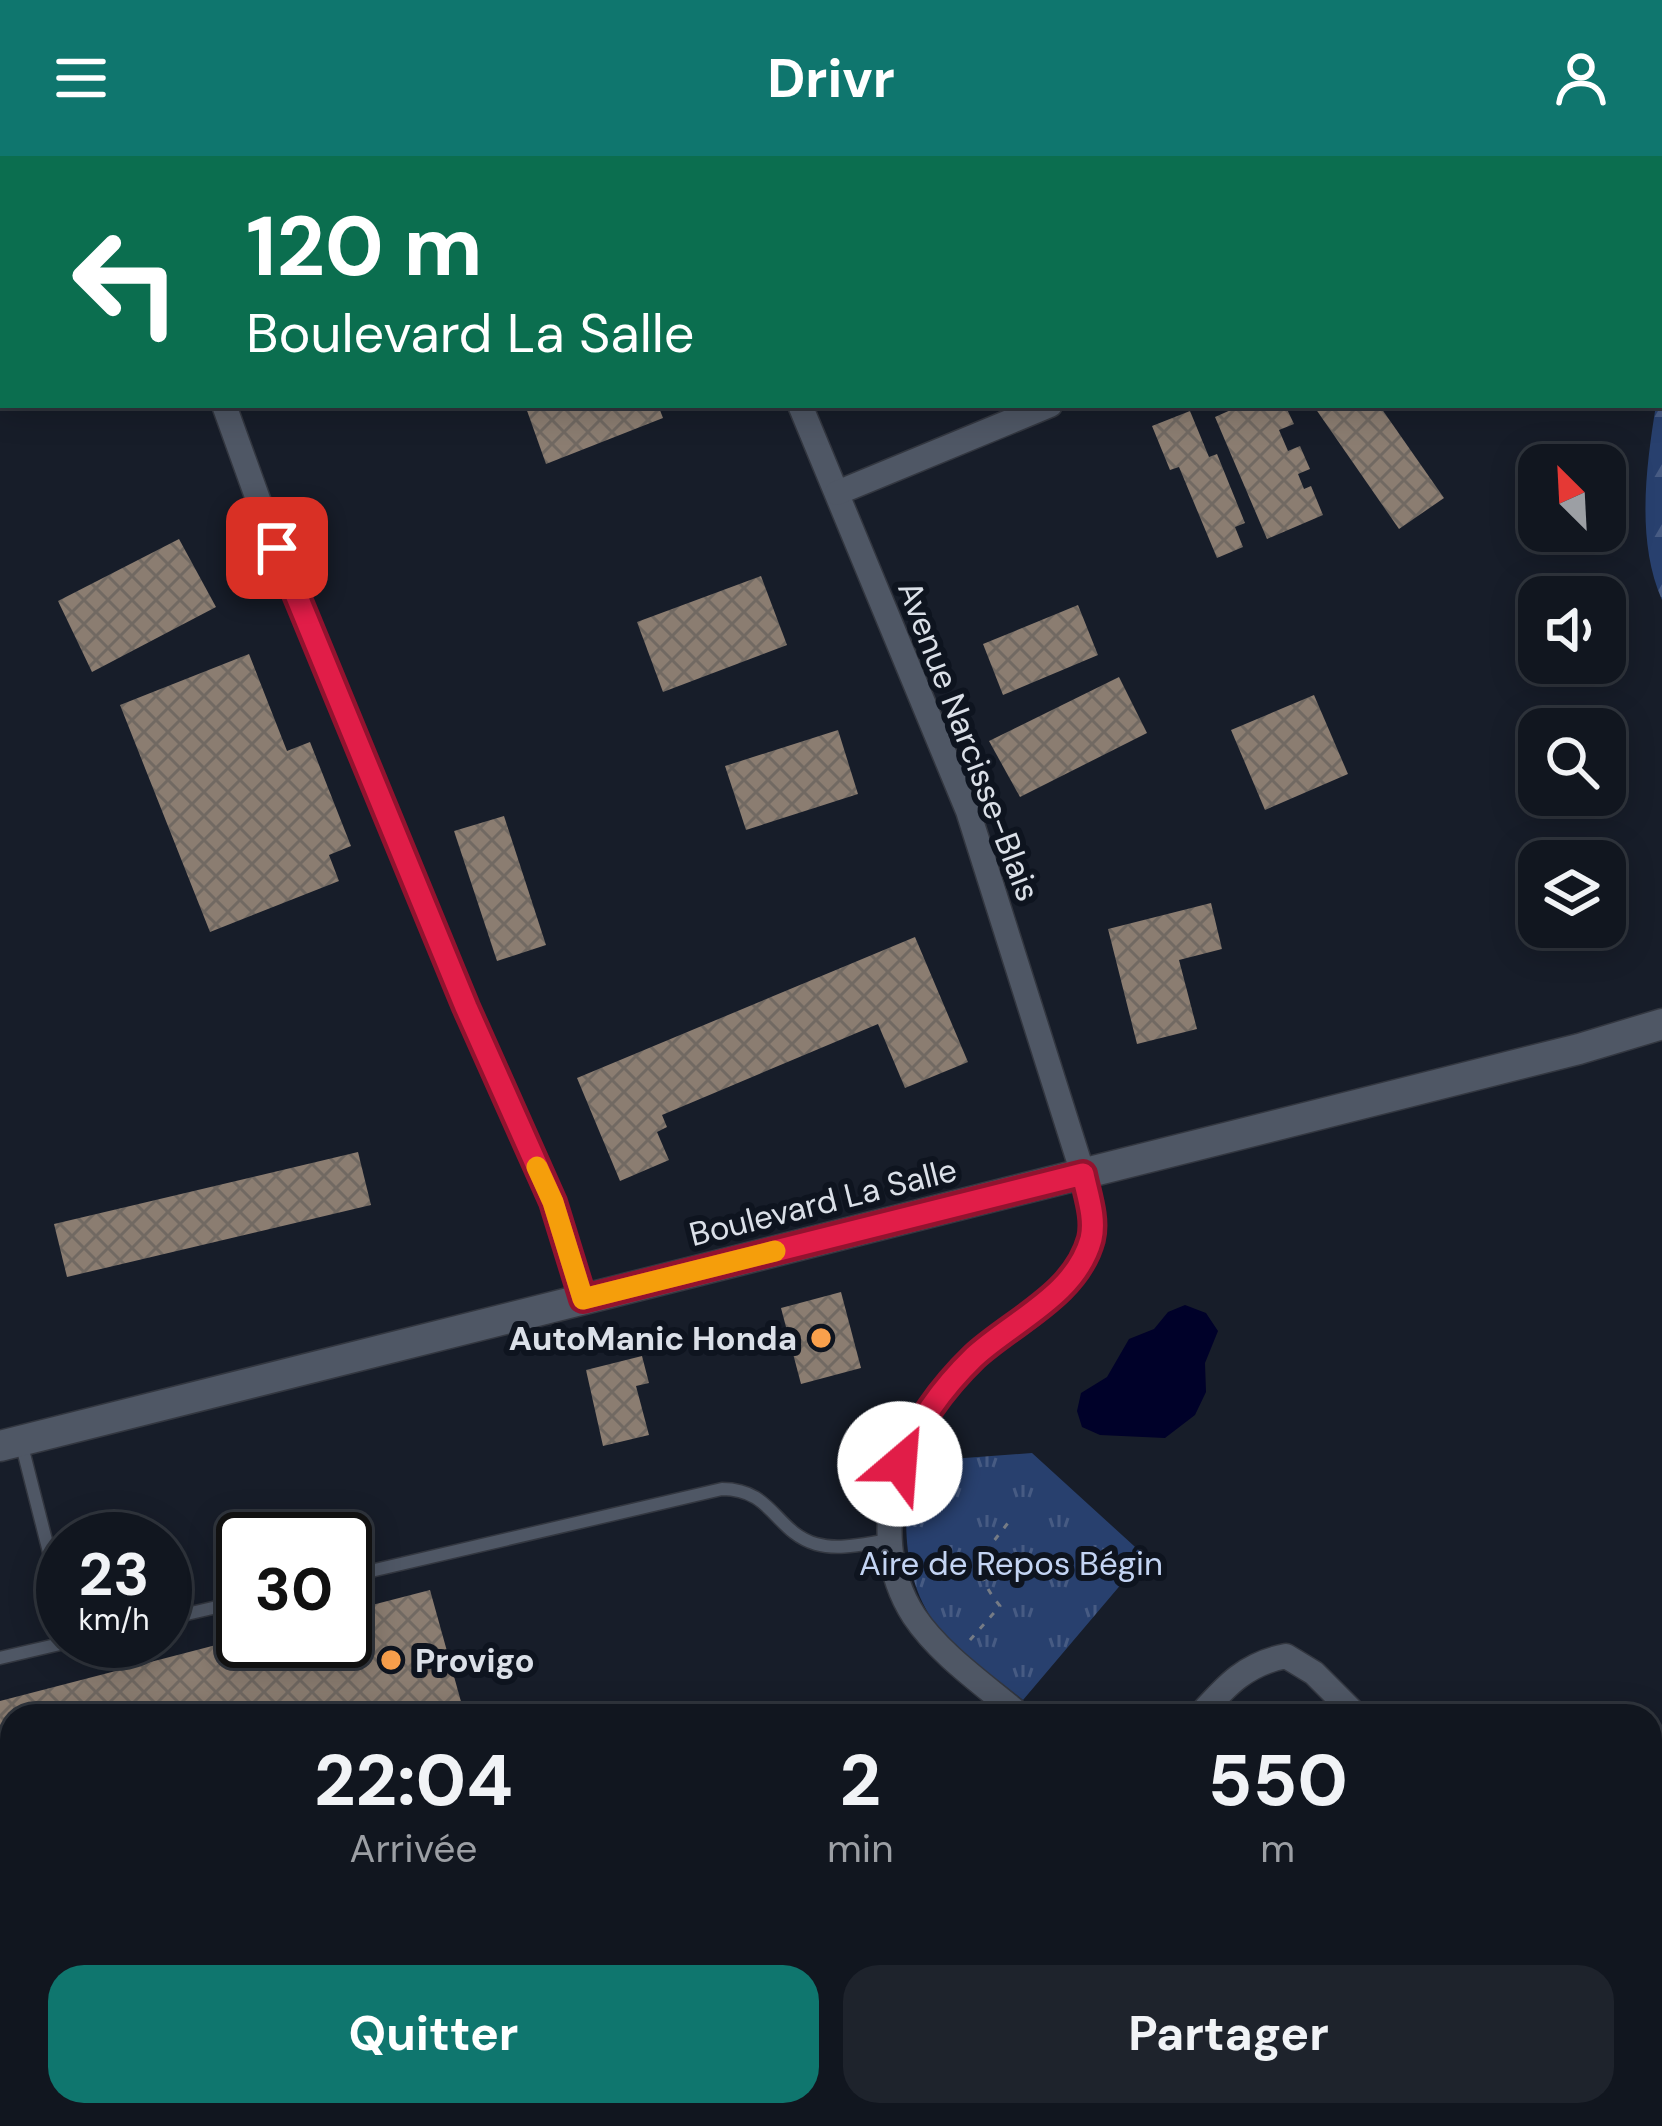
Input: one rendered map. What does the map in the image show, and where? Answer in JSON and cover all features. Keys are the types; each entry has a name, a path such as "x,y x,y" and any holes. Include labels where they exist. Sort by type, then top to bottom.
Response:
{"street":[{"path":"225,408 264,516 466,1007 553,1202 583,1299"},
{"name":"Avenue Narcisse-Blais","path":"801,408 968,811 1083,1174 1093,1219 1091,1240 1069,1280 975,1356 922,1416 900,1464 893,1497 892,1539 899,1589 917,1621 1008,1704"},
{"path":"837,493 1043,408"},
{"name":"Boulevard La Salle","path":"10,1443 1579,1049 1662,1024"},
{"path":"1210,1704 1237,1674 1263,1660 1286,1656 1314,1673 1346,1704"}],"lane":[{"path":"10,1443 36,1523"},
{"path":"372,1571 722,1489 741,1489 763,1500 801,1538 818,1545 892,1539"},
{"path":"0,1658 36,1650"}],"path":[{"path":"954,1658 1000,1606 982,1584 981,1570 985,1554 1011,1519"}],"green space":[{"path":"1656,408 1662,408 1662,600 1646,529"},
{"name":"Aire de Repos Bégin","path":"1032,1453 1145,1556 1023,1700 955,1646 925,1608 907,1547 907,1504 911,1462"}],"shaded area":[{"path":"1185,1305 1206,1313 1218,1331 1205,1363 1206,1392 1195,1415 1165,1438 1100,1435 1082,1427 1077,1411 1081,1393 1107,1377 1129,1339 1154,1329 1168,1312"}],"building":[{"path":"526,408 659,408 663,418 546,464"},
{"path":"1235,408 1286,408 1294,424 1279,430 1288,451 1300,446 1310,469 1298,474 1304,489 1311,486 1323,515 1267,539 1215,417"},
{"path":"1315,408 1381,408 1444,498 1399,529"},
{"path":"1190,411 1209,457 1217,454 1245,523 1235,527 1243,547 1217,558 1179,467 1170,470 1152,426"},
{"path":"179,539 216,607 92,672 58,601"},
{"path":"761,576 787,645 663,692 637,622"},
{"path":"1078,605 1098,655 1003,695 983,644"},
{"path":"249,654 287,751 310,742 351,846 329,855 339,881 210,932 120,705"},
{"path":"1119,677 1147,733 1020,797 989,741"},
{"path":"1314,695 1348,774 1265,810 1231,730"},
{"path":"838,730 858,794 746,830 725,766"},
{"path":"504,816 546,945 497,961 454,831"},
{"path":"1211,903 1222,949 1179,960 1197,1029 1137,1044 1108,929"},
{"path":"915,937 968,1062 905,1088 878,1024 662,1115 667,1127 657,1132 669,1160 620,1181 577,1078"},
{"path":"358,1152 371,1205 67,1277 54,1224"},
{"name":"AutoManic Honda","path":"841,1292 861,1368 801,1384 781,1308"},
{"path":"642,1356 649,1383 636,1386 649,1435 603,1446 586,1370"},
{"path":"430,1590 462,1704 0,1704 127,1668 192,1668 192,1651 216,1645 216,1668 372,1668 372,1605"}],"slow traffic":[{"path":"537,1167 583,1299 775,1251"}],"place":[{"name":"AutoManic Honda","path":"821,1338"},
{"name":"Provigo","path":"391,1660"}],"route":[{"path":"277,548 466,1007 553,1202 583,1299 1083,1174 1093,1219 1091,1240 1069,1280 975,1356 922,1416 900,1464"}]}
